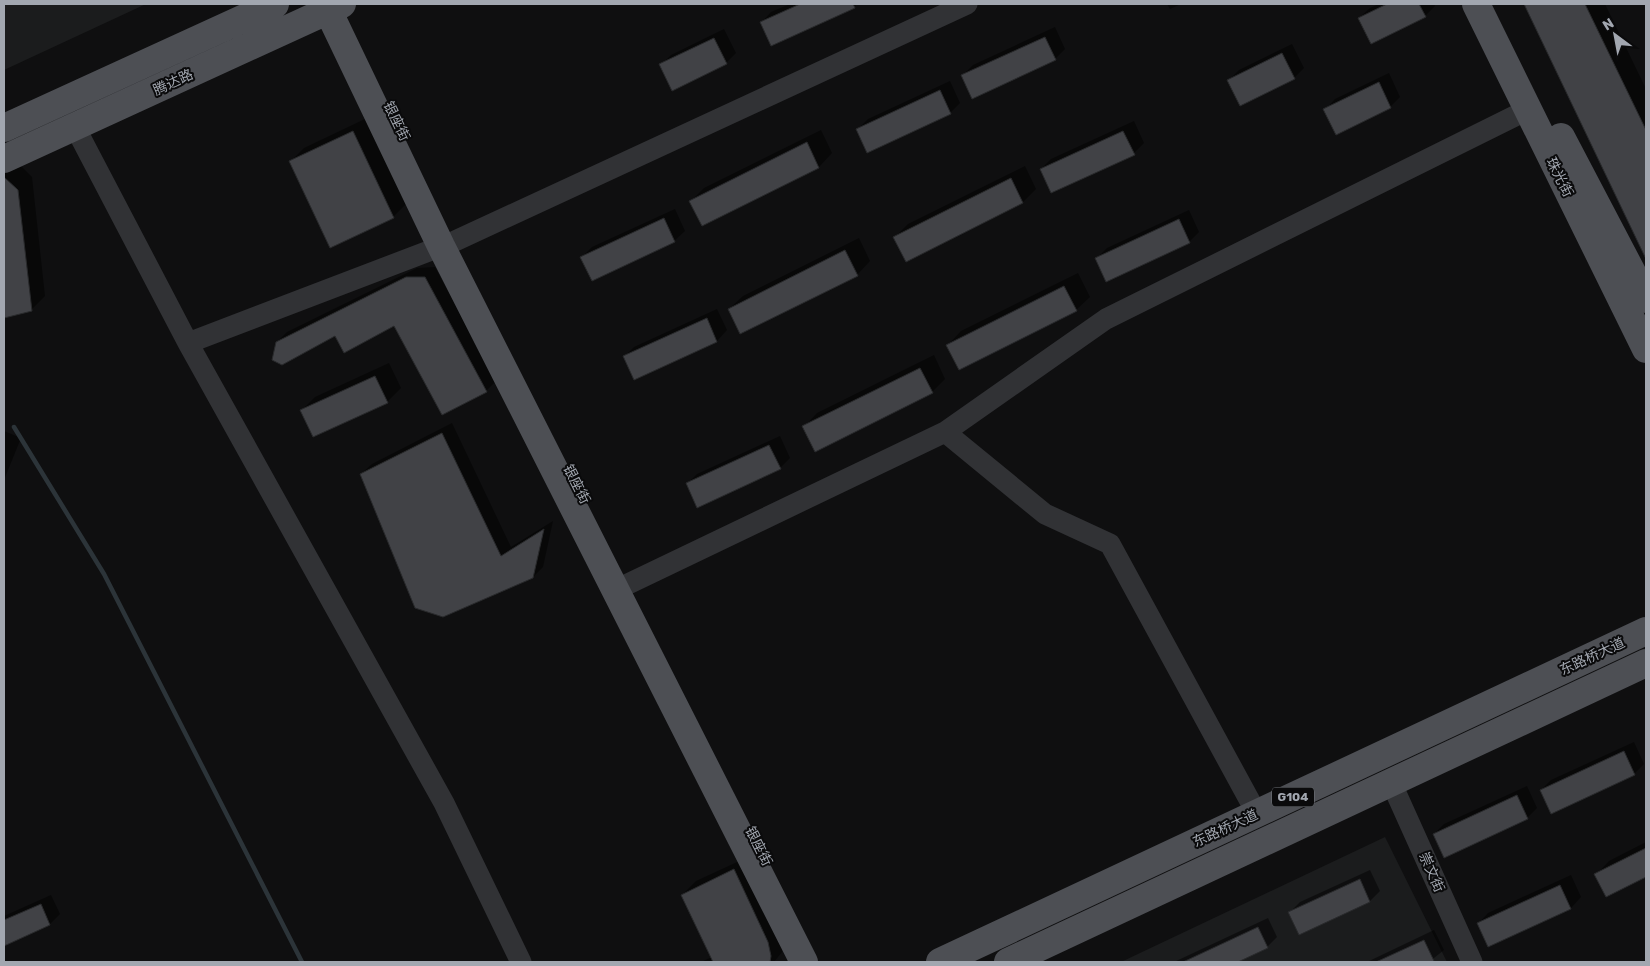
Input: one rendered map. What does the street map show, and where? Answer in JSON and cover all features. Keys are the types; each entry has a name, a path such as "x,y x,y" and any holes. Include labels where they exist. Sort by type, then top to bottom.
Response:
{"main road":[{"name":"腾达路","path":"4,128 275,4"},
{"name":"珠光街","path":"1476,4 1526,110 1646,349"},
{"name":"珠光街","path":"1496,4 1542,102 1646,300"},
{"name":"腾达路","path":"4,159 336,5"},
{"path":"336,5 448,243 804,962"},
{"name":"银座街","path":"448,243 628,584 817,962"},
{"name":"东路桥大道","path":"940,962 1646,631"},
{"name":"东路桥大道","path":"1008,962 1646,662"}],"street":[{"path":"188,343 448,243 966,4"},
{"path":"628,584 945,432 1106,319 1526,110"},
{"path":"75,127 188,343 444,803 521,962"},
{"path":"945,432 1045,514 1110,544 1257,814"},
{"name":"崇文街","path":"1391,782 1472,962"}],"shaded area":[{"path":"4,4 146,4 4,70"},
{"path":"1385,837 1447,962 1121,962"}],"building":[{"path":"800,4 853,4 855,8 771,46 760,22"},
{"path":"1387,4 1419,4 1426,17 1371,44 1358,18"},
{"path":"1524,4 1585,4 1646,130 1646,259"},
{"path":"1045,37 1056,60 972,99 961,75"},
{"path":"714,38 727,64 672,91 659,64"},
{"path":"1282,53 1295,79 1240,106 1227,80"},
{"path":"1379,82 1391,108 1336,135 1323,109"},
{"path":"940,90 951,114 867,153 856,129"},
{"path":"353,131 394,218 330,248 289,161"},
{"path":"1123,131 1135,155 1051,193 1040,169"},
{"path":"807,142 819,168 702,226 689,201"},
{"path":"4,177 18,190 32,311 4,318"},
{"path":"1011,178 1023,203 906,262 893,237"},
{"path":"664,218 675,242 592,281 580,257"},
{"path":"1179,219 1190,243 1106,282 1095,258"},
{"path":"845,250 858,276 740,334 728,309"},
{"path":"406,277 425,277 487,392 442,415 394,326 344,353 335,336 282,365 272,360 276,342"},
{"path":"1064,286 1077,311 959,370 946,345"},
{"path":"707,318 717,342 634,380 623,356"},
{"path":"920,368 933,393 815,452 802,426"},
{"path":"375,376 388,403 313,437 300,410"},
{"path":"442,433 501,556 544,529 533,578 443,617 415,608 360,474"},
{"path":"769,445 781,469 697,508 686,483"},
{"path":"1624,751 1635,775 1551,814 1540,790"},
{"path":"1517,795 1528,819 1444,858 1433,834"},
{"path":"1646,848 1646,877 1606,897 1594,874"},
{"path":"734,869 768,942 771,956 770,962 713,962 681,895"},
{"path":"1360,879 1370,902 1299,935 1288,912"},
{"path":"1560,885 1571,909 1488,947 1477,923"},
{"path":"41,904 50,925 4,946 4,920"},
{"path":"1258,927 1268,948 1238,962 1183,962"},
{"path":"1424,940 1434,961 1432,962 1376,962"}],"waterway":[{"path":"14,427 104,574 302,962"}]}
